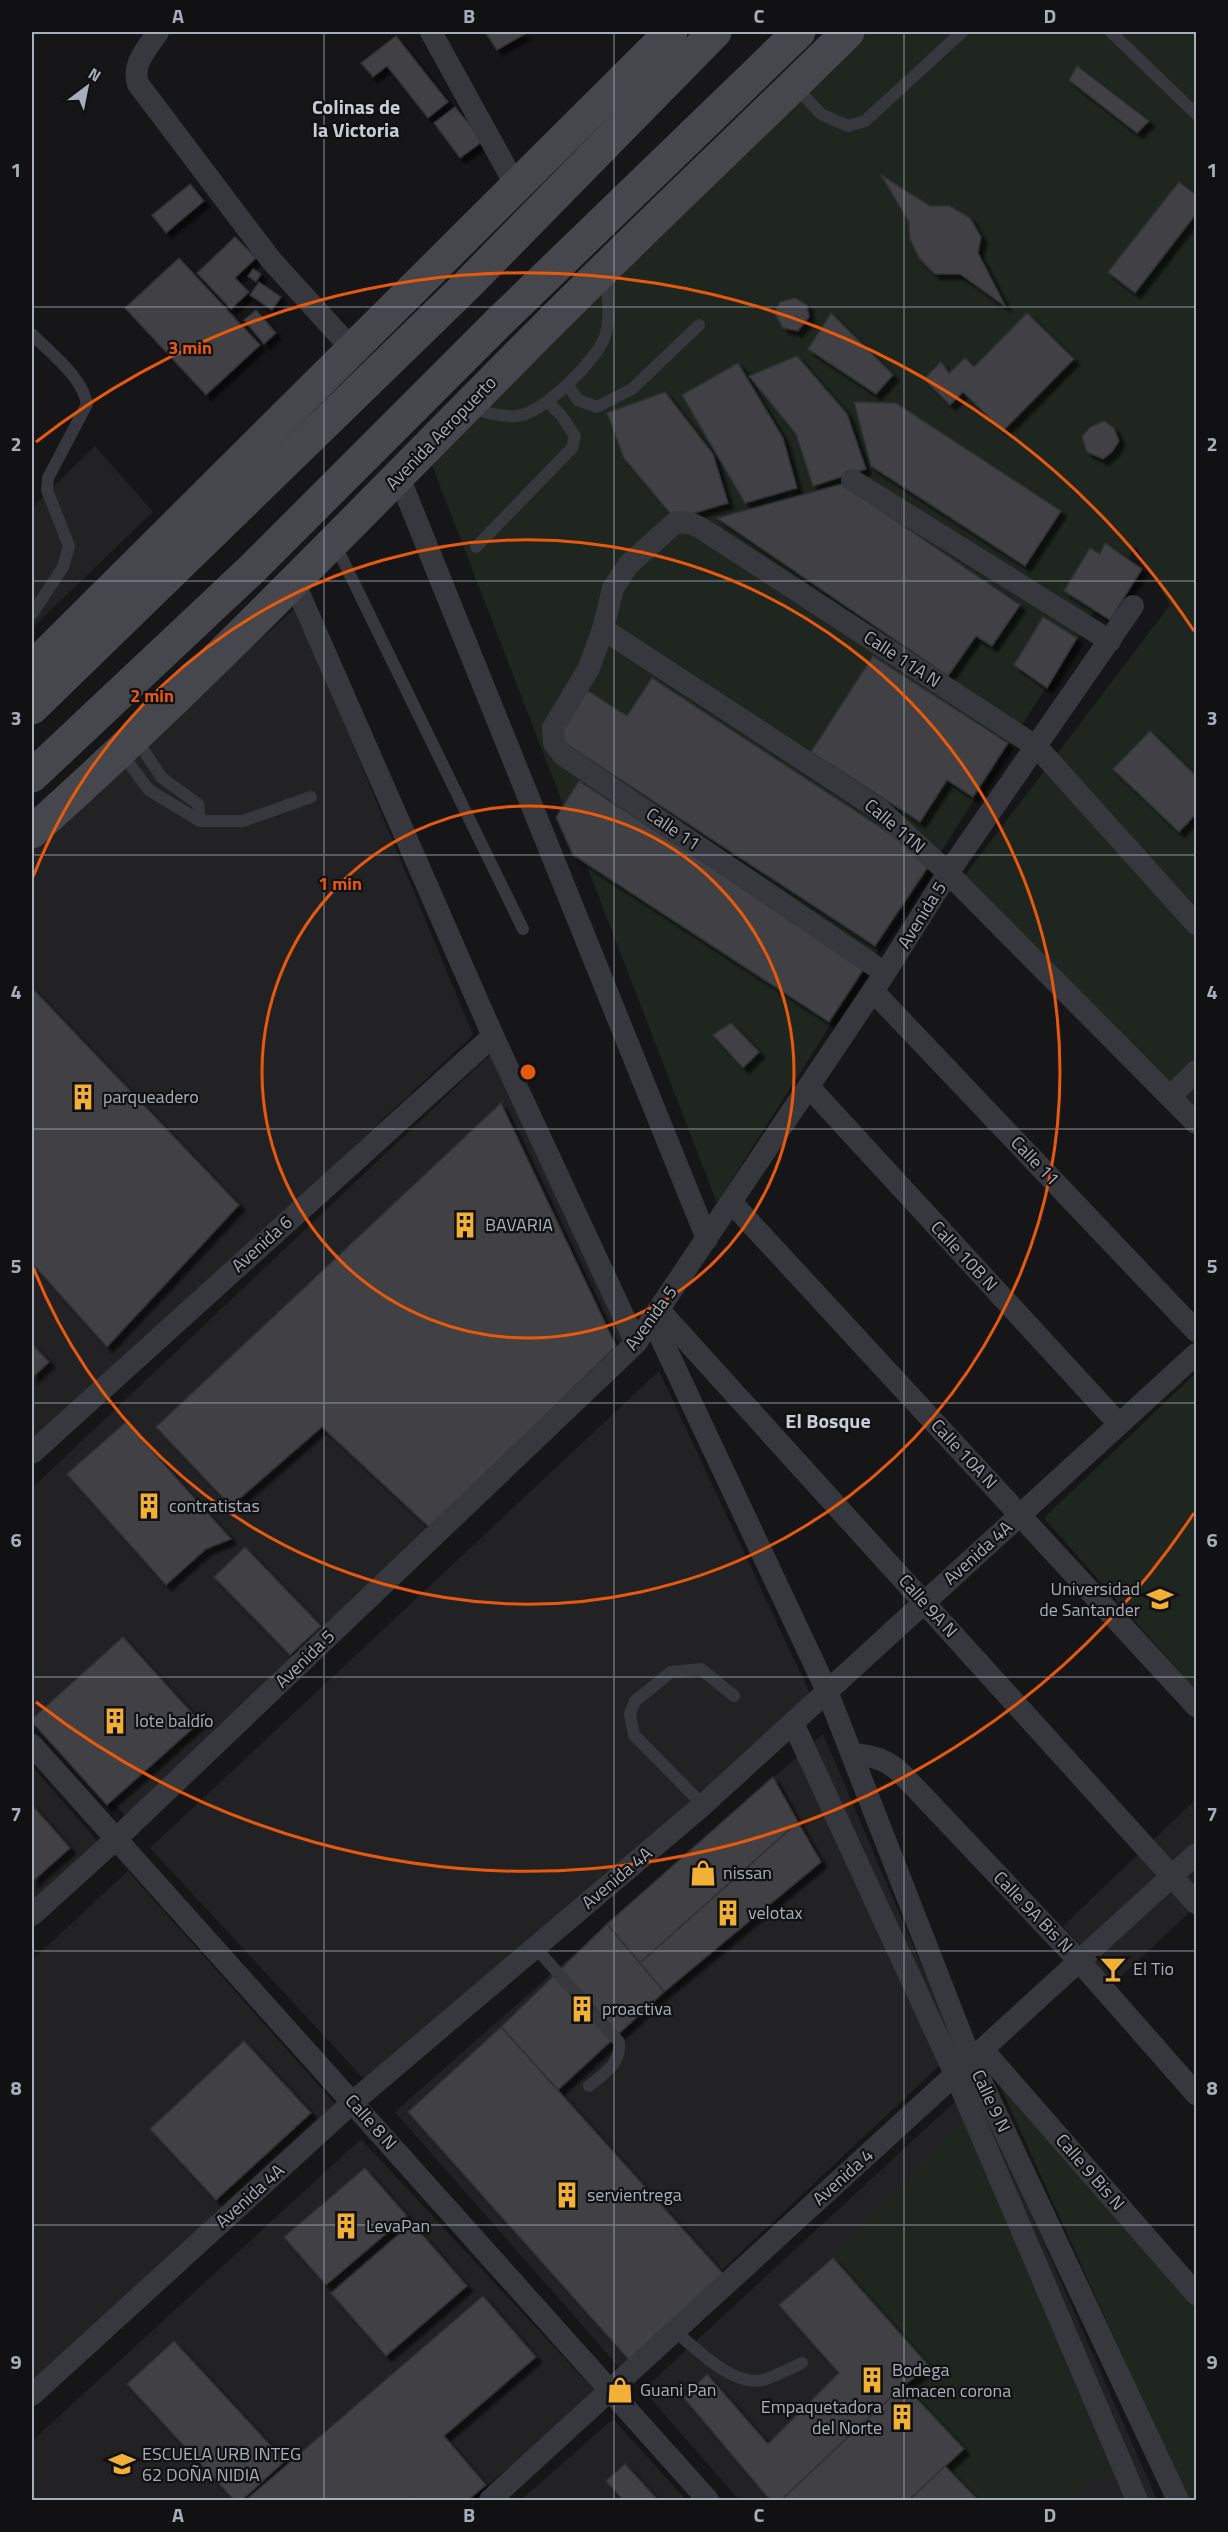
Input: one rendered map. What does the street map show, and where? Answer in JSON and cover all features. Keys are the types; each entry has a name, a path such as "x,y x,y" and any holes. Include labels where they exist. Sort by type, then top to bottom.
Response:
{"main road":[{"path":"32,668 671,32"},
{"path":"32,708 466,286 715,32"},
{"name":"Avenida Aeropuerto","path":"32,776 213,606 799,32"},
{"name":"Avenida Aeropuerto","path":"32,832 216,661 606,266 848,32"},
{"path":"425,397 466,406 456,366"},
{"path":"268,431 309,439"},
{"path":"267,481 268,431"},
{"path":"170,647 216,661 213,606"}],"street":[{"path":"158,32 137,65 135,74 138,84 271,260 351,348"},
{"path":"431,32 516,186"},
{"path":"399,477 707,1239"},
{"path":"852,480 1110,641"},
{"name":"Calle 11A N","path":"554,743 553,728 588,668 603,629 614,588 629,564 671,525 676,522 690,523 1037,747 1197,924"},
{"path":"294,582 493,1036 636,1343"},
{"name":"Avenida 5","path":"32,1915 116,1839 636,1343 879,982 948,873 1133,606"},
{"name":"Calle 11N","path":"603,629 880,810 948,873 1197,1123"},
{"name":"Calle 11","path":"554,743 563,754 879,982 1197,1331"},
{"name":"Avenida 6","path":"32,1453 493,1036"},
{"path":"1171,1096 1197,1071"},
{"name":"Calle 10B N","path":"809,1087 1119,1424"},
{"name":"Calle 10A N","path":"731,1202 1197,1706"},
{"name":"Calle 9A N","path":"656,1314 924,1602 1197,1903"},
{"name":"Calle 9 N","path":"656,1314 827,1691 1137,2500"},
{"name":"Avenida 4A","path":"32,2395 353,2102 704,1805 1197,1354"},
{"name":"Calle 9 N","path":"793,1723 970,2061 1178,2500"},
{"name":"Calle 8 N","path":"32,1745 708,2500"},
{"name":"Calle 9A Bis N","path":"852,1754 879,1757 891,1763 1080,1962 1197,2094"},
{"name":"Avenida 4","path":"490,2500 1197,1854"},
{"name":"Calle 9 Bis N","path":"970,2061 1197,2294"}],"lane":[{"path":"793,84 821,114 848,126 865,122 962,32"},
{"path":"1111,32 1197,114"},
{"path":"466,406 494,415 518,416 548,402 568,385 591,359 605,337 608,315 606,266"},
{"path":"568,385 578,400 597,407 632,389 699,325"},
{"path":"32,334 75,378 84,391 87,404 48,478 47,490 69,546 63,567 32,614"},
{"path":"476,547 572,448 575,436 561,415 548,402"},
{"path":"334,542 523,929"},
{"path":"128,745 162,778 198,804 200,821"},
{"path":"128,745 148,790 200,821 243,821 311,797"},
{"path":"704,1805 634,1735 630,1714 635,1701 671,1672 700,1669 734,1696"},
{"path":"535,1947 619,2042 620,2053 617,2061 589,2086"},
{"path":"675,2331 711,2362 739,2378 761,2380 802,2363"}],"shaded area":[{"path":"856,32 1196,32 1196,1135 960,882 1170,605 1136,546 717,1203 432,465"},
{"path":"95,446 153,512 32,628 32,508"},
{"path":"296,607 473,1035 32,1448 32,847"},
{"path":"494,1051 637,1336 126,1817 32,1714 32,1488"},
{"path":"659,1371 814,1702 375,2091 150,1848"},
{"name":"Universidad de Santander","path":"1196,1373 1196,1690 1044,1518"},
{"path":"823,1734 957,2049 619,2367 395,2112"},
{"path":"32,1766 98,1842 32,1904"},
{"path":"1196,1799 1196,1906 1112,1985 1063,1926"},
{"path":"128,1871 338,2107 32,2399 32,1960"},
{"path":"986,2055 1196,2282 1196,2500 1188,2500"},
{"path":"974,2084 1157,2500 739,2500 643,2390"},
{"path":"963,2119 1111,2472 1063,2500 978,2500 945,2466 964,2448 904,2385 929,2367 833,2258"},
{"path":"361,2139 596,2392 471,2500 32,2500 32,2441"},
{"path":"613,2419 686,2500 521,2500"}],"building":[{"path":"485,32 524,32 525,34 497,50"},
{"path":"396,36 448,102 428,118 387,66 373,77 361,63"},
{"path":"1077,66 1149,121 1137,133 1069,80"},
{"path":"455,107 483,141 460,158 434,123"},
{"path":"881,175 930,206 950,206 970,218 981,237 978,253 1006,307 960,274 935,274 919,258 910,239 909,222"},
{"path":"1179,182 1196,195 1196,214 1135,293 1108,272"},
{"path":"190,184 204,201 166,233 152,215"},
{"path":"235,237 256,258 235,278 249,292 231,309 197,273"},
{"path":"179,258 260,345 206,395 125,308"},
{"path":"253,269 261,274 256,282 248,276"},
{"path":"259,282 281,297 272,310 250,295"},
{"path":"795,298 807,305 809,317 798,331 783,328 774,313 780,302"},
{"path":"256,310 276,333 264,344 244,320"},
{"path":"831,313 893,375 876,394 808,349"},
{"path":"1027,313 1074,359 1003,431 963,392 950,405 924,379 941,362 949,373 965,358 974,367"},
{"path":"797,356 847,414 866,469 813,486 796,434 749,376"},
{"path":"738,363 783,438 797,488 745,503 682,395"},
{"path":"665,392 713,454 728,503 675,519 624,458 607,413"},
{"path":"854,402 896,403 1061,511 1025,566 871,466"},
{"path":"1104,421 1114,428 1119,441 1112,452 1103,459 1087,452 1082,437 1090,427"},
{"path":"842,484 1020,605 992,646 976,636 948,676 717,518"},
{"path":"1105,543 1142,569 1110,620 1064,591 1090,548 1100,554"},
{"path":"1043,617 1077,638 1047,688 1014,665"},
{"path":"873,656 1008,743 973,797 947,780 920,822 811,752"},
{"path":"652,678 932,861 875,946 554,736 585,689 627,716"},
{"path":"1150,731 1196,776 1196,814 1179,832 1113,769"},
{"path":"579,781 865,967 829,1022 573,855 556,817"},
{"name":"parqueadero","path":"32,988 239,1205 107,1347 32,1263"},
{"path":"731,1023 759,1052 743,1068 713,1035"},
{"name":"BAVARIA","path":"501,1103 616,1346 430,1528 322,1427 231,1506 156,1427"},
{"path":"32,1344 49,1362 32,1378"},
{"name":"contratistas","path":"126,1422 231,1539 206,1549 166,1585 67,1474"},
{"path":"245,1547 321,1626 290,1655 214,1577"},
{"name":"lote baldío","path":"123,1637 200,1722 107,1805 32,1722 32,1719"},
{"name":"nissan","path":"773,1777 798,1822 640,1963 607,1924"},
{"path":"32,1805 70,1848 32,1882"},
{"name":"velotax","path":"798,1822 821,1862 664,1992 640,1963"},
{"name":"proactiva","path":"607,1924 664,1992 558,2090 501,2027"},
{"name":"servientrega","path":"501,2027 726,2277 630,2361 408,2112"},
{"path":"244,2041 311,2113 216,2200 150,2129"},
{"name":"LevaPan","path":"365,2168 407,2216 326,2285 284,2237"},
{"path":"412,2223 467,2286 386,2356 331,2293"},
{"name":"Bodega almacen corona","path":"833,2258 930,2367 904,2385 781,2500 770,2500 684,2398 707,2374 768,2444 839,2373 779,2305"},
{"path":"483,2296 536,2357 444,2436 486,2485 468,2500 414,2500 412,2498 409,2500 246,2500"},
{"path":"174,2341 285,2461 242,2500 234,2500 127,2384"},
{"name":"Empaquetadora del Norte","path":"904,2385 964,2449 909,2500 781,2500"},
{"path":"625,2464 658,2500 623,2500 606,2481"},
{"path":"945,2466 978,2500 909,2500"}],"place":[{"name":"parqueadero","path":"83,1097"},
{"name":"BAVARIA","path":"465,1225"},
{"name":"contratistas","path":"149,1506"},
{"name":"Universidad de Santander","path":"1160,1599"},
{"name":"lote baldío","path":"115,1721"},
{"name":"nissan","path":"703,1873"},
{"name":"velotax","path":"728,1913"},
{"name":"El Tio","path":"1113,1969"},
{"name":"proactiva","path":"582,2009"},
{"name":"servientrega","path":"567,2195"},
{"name":"LevaPan","path":"346,2226"},
{"name":"Bodega almacen corona","path":"872,2380"},
{"name":"Guani Pan","path":"620,2390"},
{"name":"Empaquetadora del Norte","path":"902,2417"},
{"name":"ESCUELA URB INTEG 62 DOÑA NIDIA","path":"122,2464"}],"district":[{"name":"Colinas de la Victoria","path":"356,118"},
{"name":"El Bosque","path":"828,1421"}]}
